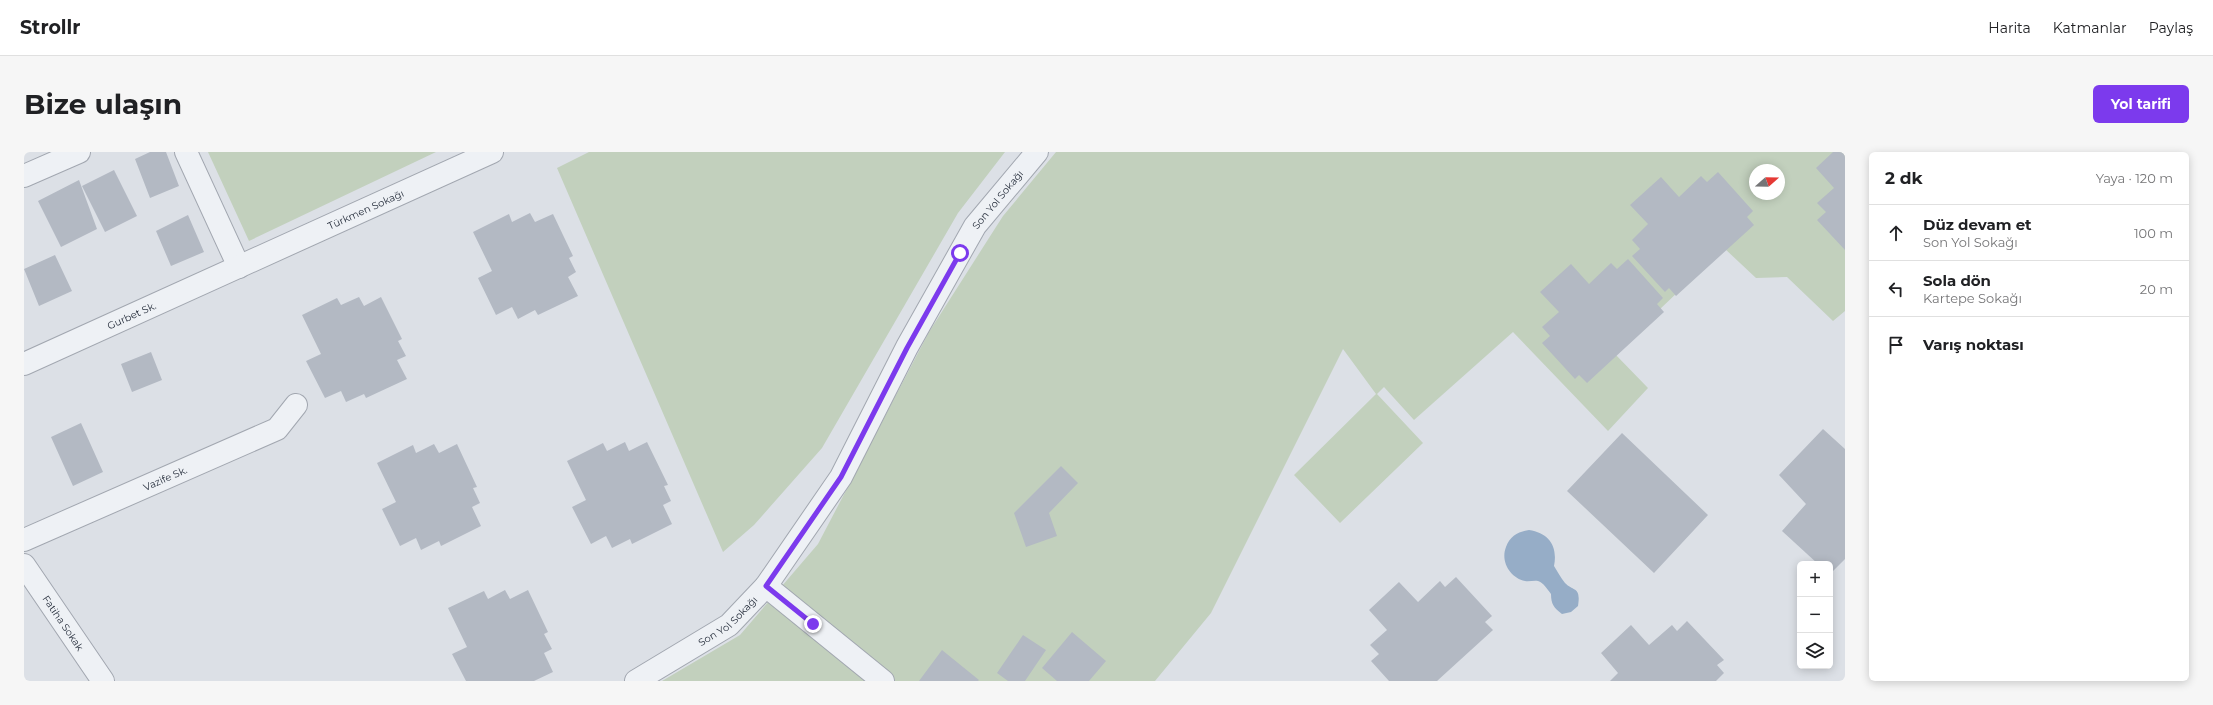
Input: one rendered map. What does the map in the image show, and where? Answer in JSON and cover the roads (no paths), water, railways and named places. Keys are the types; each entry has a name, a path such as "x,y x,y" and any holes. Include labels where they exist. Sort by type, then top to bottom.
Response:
{"street":[{"path":"24,176 79,152"},
{"path":"186,152 239,267"},
{"name":"Türkmen Sokağı","path":"239,267 492,152"},
{"name":"Son Yol Sokağı","path":"636,681 663,675 729,625 766,586 841,477 907,348 976,226 1037,152"},
{"name":"Gurbet Sk.","path":"24,364 239,267"},
{"name":"Vazife Sk.","path":"24,540 277,429 296,405"},
{"name":"Fatiha Sokak","path":"24,565 103,681"},
{"path":"766,586 884,681"}],"water":[{"path":"1529,530 1547,537 1555,552 1554,566 1565,583 1578,592 1578,606 1571,612 1562,614 1557,610 1552,603 1551,594 1542,583 1538,581 1527,581 1515,577 1508,568 1504,558 1508,543 1515,535"}]}
